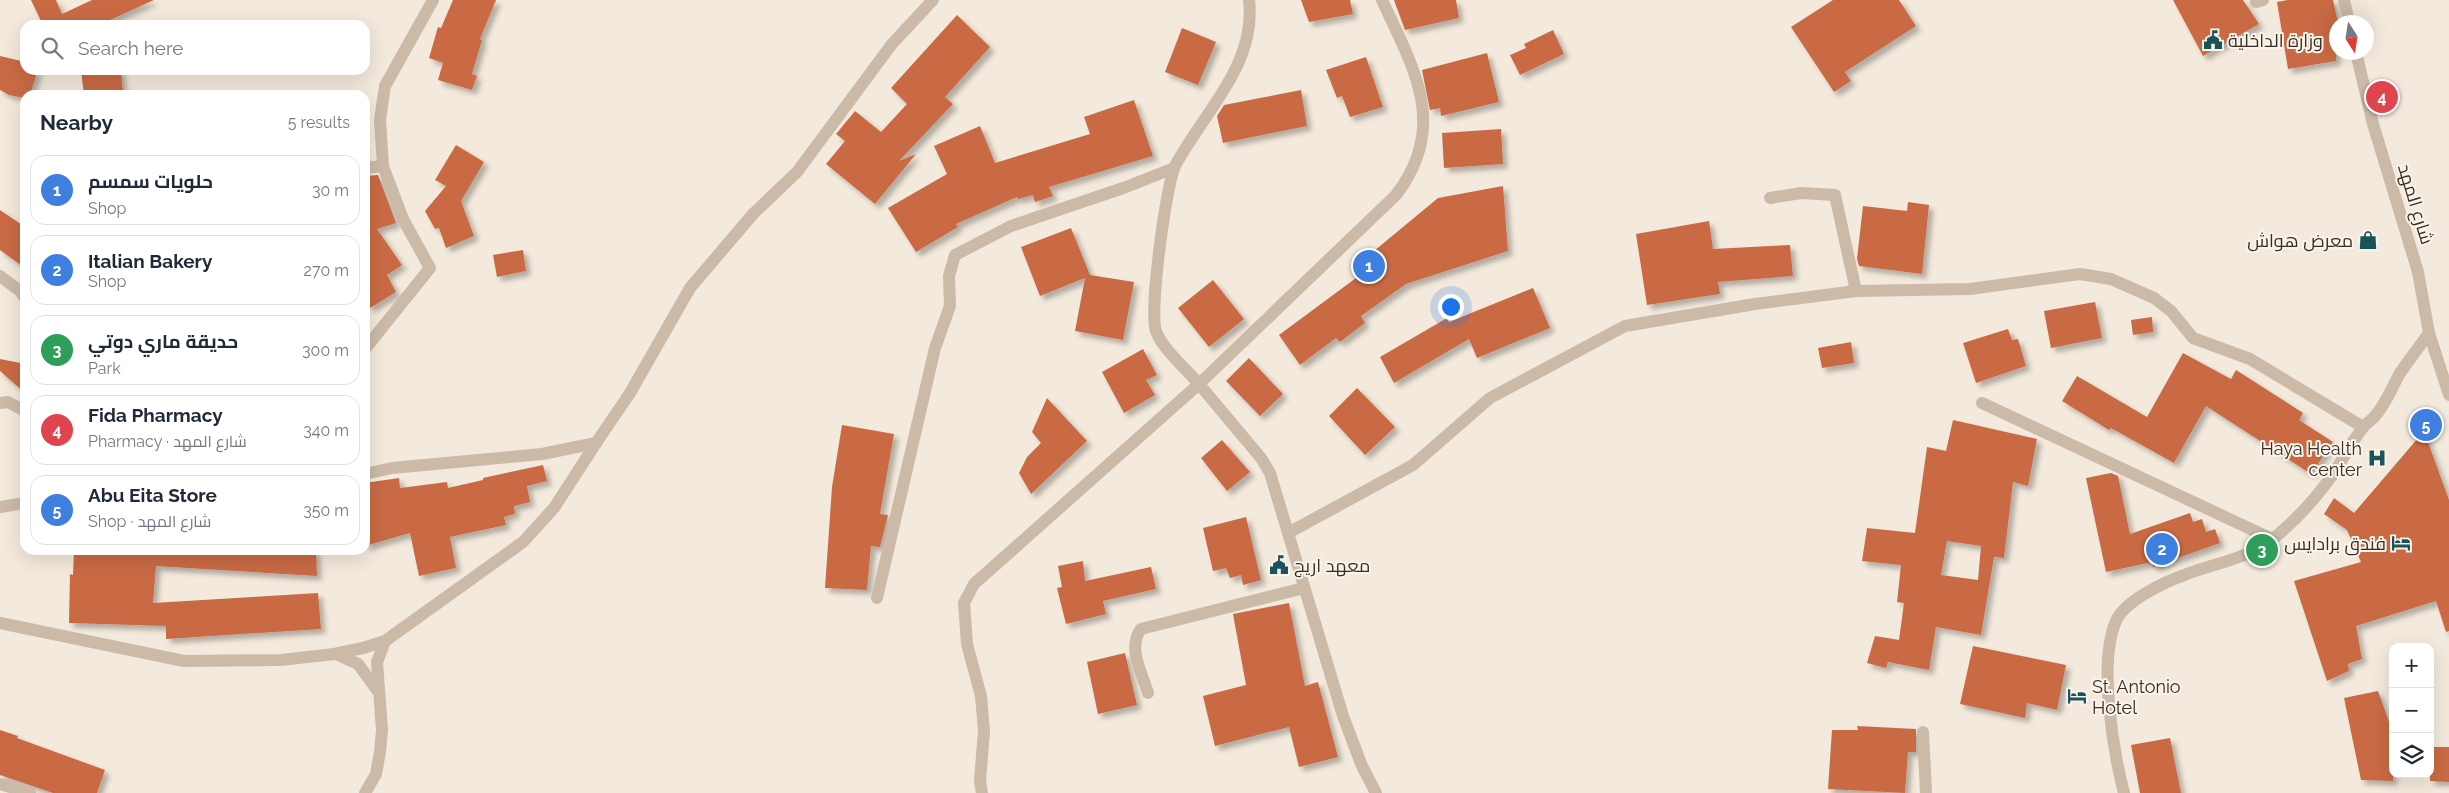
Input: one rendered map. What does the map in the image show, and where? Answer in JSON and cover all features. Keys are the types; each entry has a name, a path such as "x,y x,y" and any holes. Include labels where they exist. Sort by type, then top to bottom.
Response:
{"street":[{"path":"370,343 430,268 403,219 383,166 380,120 385,86 433,0"},
{"path":"0,623 184,661 281,660 334,654 385,641 524,542 554,508 630,393 690,288 753,214 797,172 892,44 933,0"},
{"path":"1249,0 1248,32 1242,54 1232,76 1174,168 1157,271 1154,324 1160,339 1261,458 1270,473 1343,716 1362,766 1376,793"},
{"path":"982,793 980,781 984,731 981,696 967,644 964,603 974,584 1199,384 1396,196 1411,176 1419,157 1423,135 1423,107 1420,86 1382,0"},
{"path":"2344,0 2347,15"},
{"name":"شارع المهد","path":"2358,60 2373,124 2418,272 2429,333 2449,395"},
{"path":"370,167 383,166"},
{"path":"877,598 935,348 950,306 949,276 955,255 1019,222 1126,188 1174,168"},
{"path":"1770,198 1801,193 1835,195 1856,291"},
{"path":"1288,533 1413,465 1490,398 1625,326 1755,304 1856,291 1996,287 2080,274 2111,279 2154,298 2171,311 2194,338 2250,359 2363,427"},
{"path":"0,276 20,291"},
{"path":"2124,793 2111,726 2107,689 2109,650 2116,620 2133,602 2150,590 2180,576 2239,558 2272,540 2292,522 2330,478 2363,427 2376,415 2400,374 2429,333"},
{"path":"0,403 8,402 20,408"},
{"path":"1982,403 2272,540"},
{"path":"370,473 392,468 542,454 596,443"},
{"path":"0,507 20,504"},
{"path":"1148,693 1134,649 1135,637 1141,629 1304,588"},
{"path":"365,793 376,774 380,752 382,730 377,662 385,641"},
{"path":"334,654 358,664 370,677 379,693"},
{"path":"1922,732 1926,793"},
{"path":"0,784 30,793"}],"building":[{"path":"31,0 56,0 62,14 92,0 154,0 110,20 41,20"},
{"path":"453,0 496,0 480,39 482,40 472,74 477,76 472,90 438,80 443,63 429,58 438,27 441,28"},
{"path":"1301,0 1350,0 1353,14 1309,22"},
{"path":"1394,0 1456,0 1459,18 1405,30"},
{"path":"1833,0 1899,0 1916,26 1845,72 1851,81 1834,92 1791,27"},
{"name":"وزارة الداخلية","path":"2173,0 2243,0 2259,24 2203,56"},
{"path":"2288,0 2333,0 2336,15 2329,15 2329,60 2336,61 2288,69 2277,2"},
{"path":"957,15 990,47 945,97 953,104 899,161 916,154 875,204 826,164 845,141 836,134 855,111 881,132 907,104 891,88"},
{"path":"1182,28 1216,42 1198,85 1165,72"},
{"path":"1553,30 1564,54 1520,75 1510,55 1526,48 1524,44"},
{"path":"1487,53 1499,102 1441,116 1440,108 1430,110 1422,70"},
{"path":"0,56 20,61 20,75 36,75 32,90 20,90 20,97 9,95 0,90"},
{"path":"1366,57 1383,107 1350,117 1342,96 1337,98 1326,70"},
{"path":"82,75 121,75 123,90 83,90"},
{"path":"1301,90 1307,126 1223,143 1217,116 1224,105"},
{"path":"1134,100 1153,156 1049,187 1053,196 1035,202 1033,195 1018,199 1017,197 956,224 958,227 916,252 888,208 947,174 934,146 980,126 995,163 1090,134 1084,117"},
{"path":"1501,129 1503,164 1444,168 1442,133"},
{"path":"456,145 484,162 461,201 474,236 446,248 439,228 435,229 425,211 446,186 435,180"},
{"path":"378,175 396,223 377,229 402,265 387,275 396,292 370,308 370,176"},
{"path":"1503,186 1508,251 1406,284 1361,316 1365,323 1340,342 1336,338 1300,365 1279,335 1383,258 1374,251 1438,198"},
{"path":"1908,202 1929,205 1922,274 1859,266 1857,259 1863,206 1907,211"},
{"path":"0,210 20,224 20,264 0,250"},
{"path":"1709,221 1713,249 1790,245 1793,276 1718,282 1720,294 1647,305 1636,234"},
{"path":"1071,228 1090,275 1134,282 1123,340 1075,331 1085,278 1040,296 1021,247"},
{"path":"523,250 526,271 497,277 493,255"},
{"path":"1213,280 1244,319 1209,347 1178,308"},
{"path":"1533,288 1550,328 1477,358 1469,339 1394,383 1380,357 1447,318 1449,322"},
{"path":"2095,302 2102,338 2051,348 2044,311"},
{"path":"2152,317 2153,332 2133,335 2131,320"},
{"path":"2008,329 2012,340 2018,339 2026,366 1976,383 1963,343"},
{"path":"1851,342 1854,363 1822,368 1818,348"},
{"path":"1143,349 1157,375 1146,380 1155,395 1124,413 1102,372"},
{"path":"2183,353 2231,379 2236,370 2303,413 2299,420 2333,442 2311,474 2206,406 2174,463 2111,428 2109,430 2062,401 2077,376 2147,417"},
{"path":"1249,358 1283,394 1260,416 1226,381"},
{"path":"0,359 20,363 20,389 0,371"},
{"path":"1357,388 1395,427 1365,455 1329,416"},
{"path":"1047,398 1087,441 1031,494 1019,473 1027,457 1041,443 1032,432"},
{"path":"1953,420 2037,439 2028,486 2013,482 2004,558 1994,557 1981,635 1936,627 1929,670 1888,662 1886,668 1867,663 1875,636 1899,640 1904,603 1897,602 1901,565 1862,561 1867,528 1915,533 1927,447 1946,451","holes":["1947,541 1981,546 1978,580 1941,575"]},
{"path":"842,425 894,434 880,514 888,515 880,547 871,546 867,590 825,588 832,487"},
{"name":"فندق برادايس","path":"2424,431 2449,500 2449,631 2446,632 2436,601 2356,626 2362,659 2348,664 2349,671 2327,681 2294,581 2361,562 2347,530 2324,514 2334,498 2354,513"},
{"path":"1222,440 1250,472 1227,491 1201,458"},
{"path":"543,465 547,481 527,486 530,502 514,506 515,514 504,517 506,525 450,537 456,568 419,576 410,533 370,545 370,482 399,478 400,488 447,482 448,488 483,480 483,478"},
{"path":"2111,473 2118,476 2130,534 2190,513 2193,522 2202,519 2206,532 2215,529 2220,543 2153,567 2152,562 2106,572 2086,478"},
{"path":"1246,517 1261,580 1243,585 1241,575 1230,578 1226,568 1213,571 1203,528"},
{"path":"74,555 316,555 317,576 156,566 153,603 318,593 321,629 166,639 166,626 69,623 70,574 73,575"},
{"path":"1083,561 1085,581 1151,567 1156,589 1103,601 1106,614 1066,624 1057,588 1062,587 1058,566"},
{"path":"1289,603 1305,686 1318,682 1338,757 1299,767 1289,727 1215,746 1203,696 1246,685 1233,614"},
{"path":"1973,646 2066,665 2057,710 2027,703 2025,718 1960,704"},
{"path":"1125,653 1137,705 1098,714 1087,662"},
{"path":"2378,691 2389,722 2389,778 2393,778 2393,781 2361,780 2344,698"},
{"path":"1857,726 1916,729 1916,752 1908,752 1905,793 1828,789 1832,730 1858,730"},
{"path":"0,730 105,770 97,793 53,793 0,775"},
{"path":"2170,738 2181,793 2140,793 2131,745"},
{"path":"2434,747 2449,747 2449,782 2430,781 2430,778 2434,778"}],"place":[{"name":"وزارة الداخلية","path":"2213,40"},
{"name":"Fida Pharmacy","path":"2382,97"},
{"name":"معرض هواش","path":"2368,240"},
{"name":"حلويات سمسم","path":"1369,266"},
{"name":"Abu Eita Store","path":"2426,425"},
{"name":"Haya Health center","path":"2377,458"},
{"name":"فندق برادايس","path":"2401,543"},
{"name":"Italian Bakery","path":"2162,549"},
{"name":"حديقة ماري دوتي","path":"2262,550"},
{"name":"معهد اريج","path":"1279,565"},
{"name":"St. Antonio Hotel","path":"2077,696"}]}
